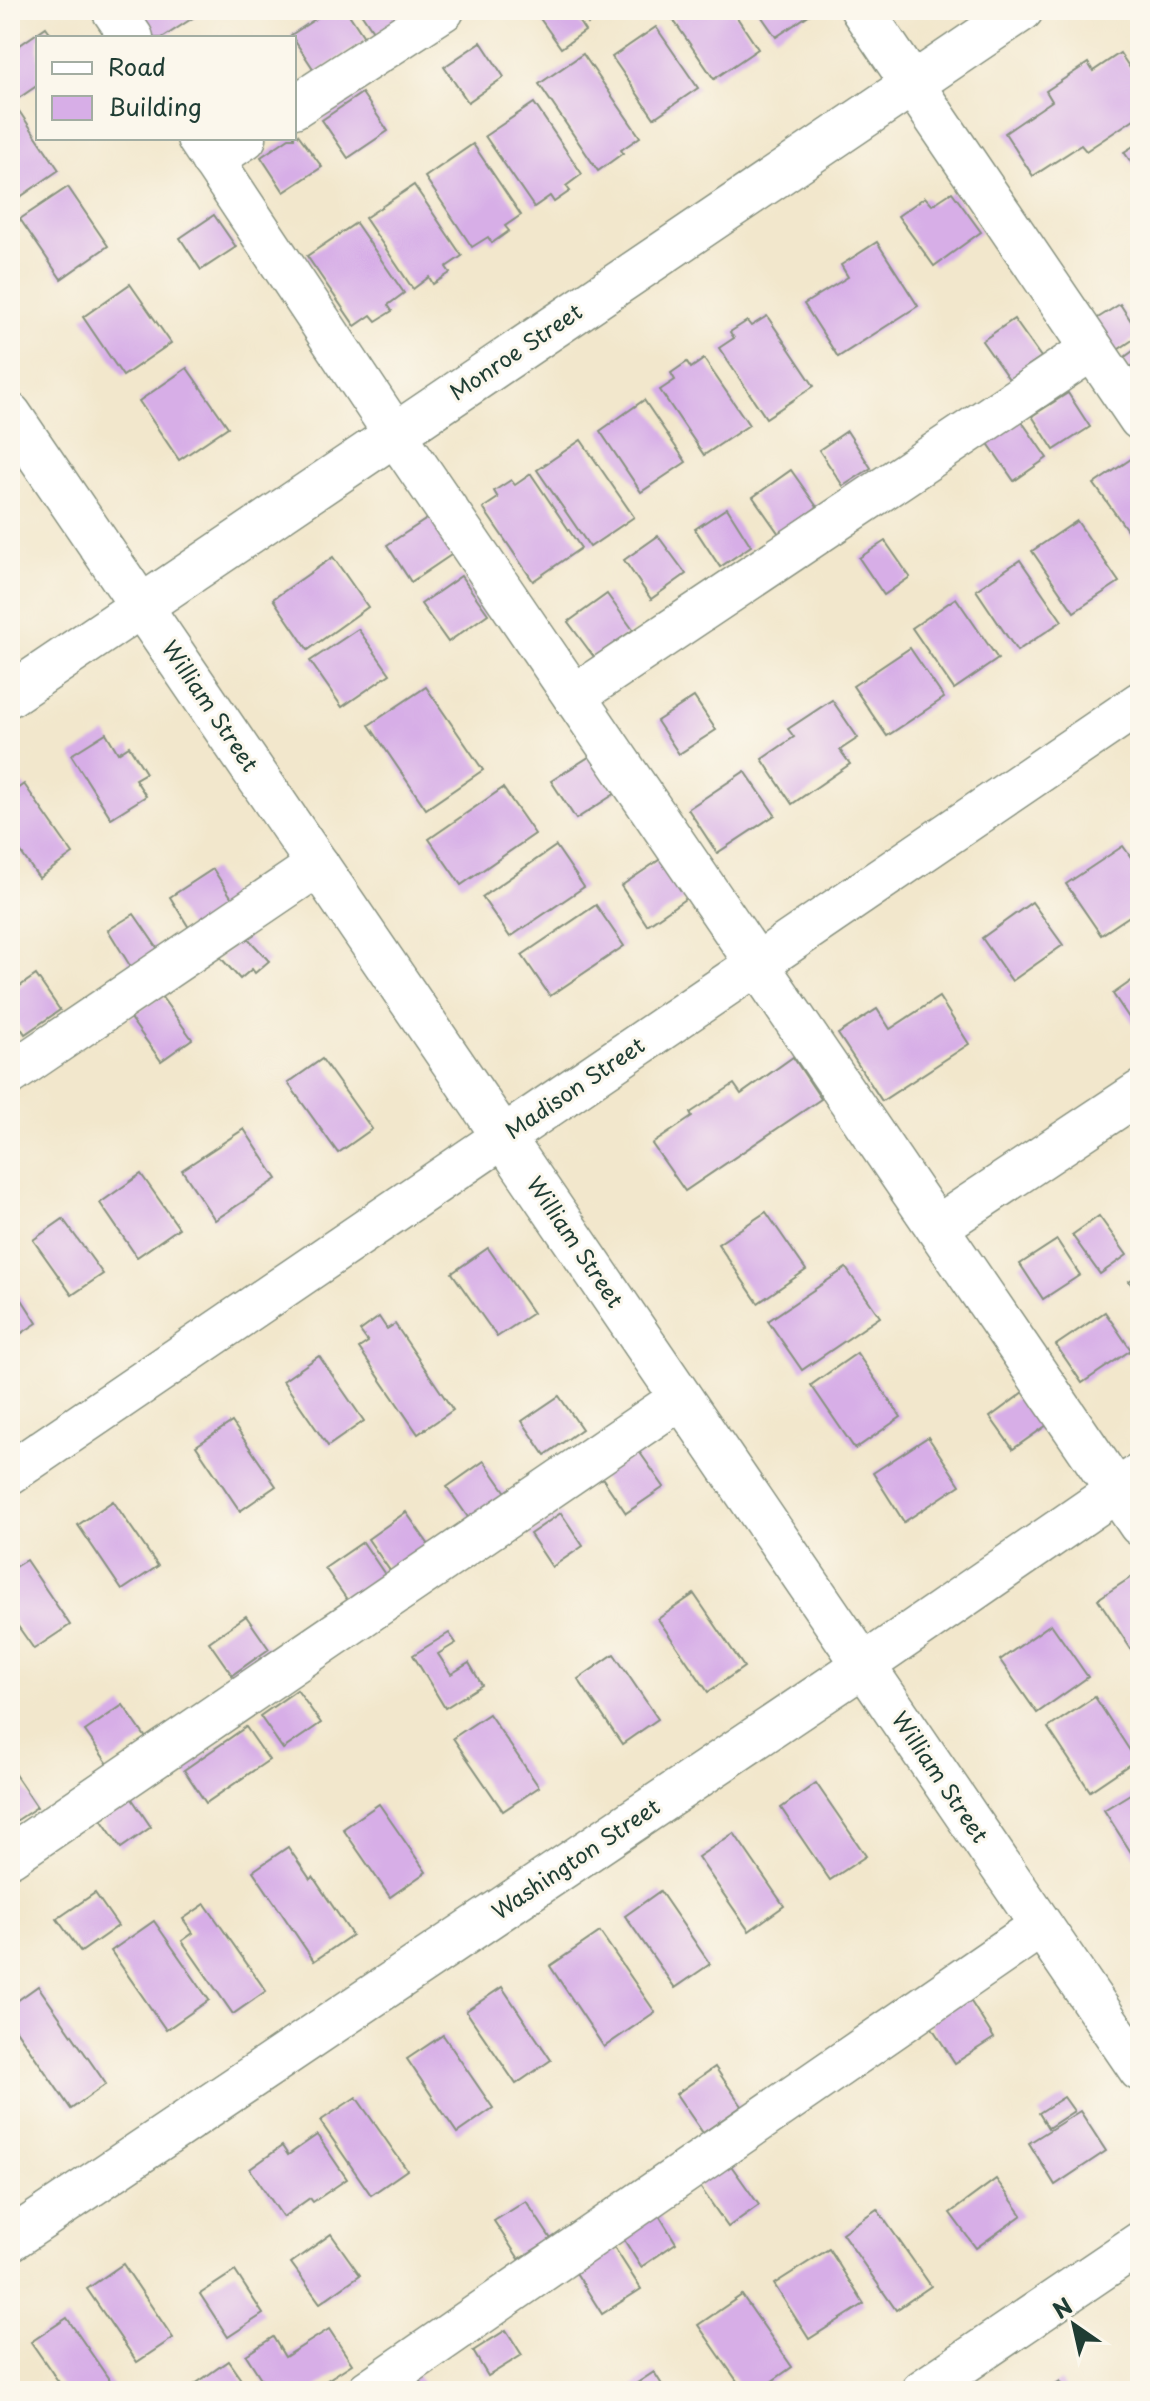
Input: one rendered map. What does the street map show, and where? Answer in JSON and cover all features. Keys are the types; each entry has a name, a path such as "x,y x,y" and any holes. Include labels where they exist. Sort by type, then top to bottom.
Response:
{"street":[{"path":"113,10 131,36"},
{"path":"296,106 443,10"},
{"path":"862,10 1140,419"},
{"name":"Monroe Street","path":"10,695 1022,10"},
{"path":"219,145 395,434 937,1227 1128,1482 1140,1525"},
{"path":"574,696 1092,349"},
{"name":"William Street","path":"10,414 1140,2070"},
{"name":"Madison Street","path":"10,1473 1140,703"},
{"path":"10,1074 318,865"},
{"path":"937,1227 1140,1092"},
{"path":"10,1856 681,1398"},
{"name":"Washington Street","path":"10,2240 864,1665 1128,1482"},
{"path":"368,2391 1041,1926"},
{"path":"922,2391 1140,2243"}],"building":[{"path":"132,10 205,10 165,36 150,36"},
{"path":"329,10 346,10 366,40 316,73 296,43 296,36 291,35"},
{"path":"359,10 410,10 375,34"},
{"path":"534,10 571,10 585,31 561,48"},
{"path":"579,10 609,10 588,24"},
{"path":"684,10 732,10 758,49 714,79 672,18"},
{"path":"757,10 816,10 776,37"},
{"path":"46,27 53,36 36,36 36,86 10,104 10,52"},
{"path":"656,27 698,88 654,118 612,57"},
{"path":"481,42 504,77 468,102 444,67"},
{"path":"1120,53 1140,83 1140,115 1086,151 1081,145 1033,176 1005,133 1052,101 1046,91 1088,63 1093,71"},
{"path":"583,54 640,137 598,171 539,84"},
{"path":"362,93 388,131 348,158 322,120"},
{"path":"534,103 582,174 566,186 570,191 554,202 550,196 534,207 485,136"},
{"path":"19,111 59,170 10,204 10,117"},
{"path":"296,134 322,167 284,192 261,157 286,140 296,140"},
{"path":"1140,142 1140,175 1124,152"},
{"path":"473,144 521,215 505,226 509,231 492,243 488,237 472,247 425,177"},
{"path":"414,185 462,256 446,267 450,273 433,284 429,277 413,289 365,218"},
{"path":"68,187 108,246 61,279 20,219"},
{"path":"952,192 981,232 934,266 898,216 925,197 932,205"},
{"path":"214,215 236,247 201,270 180,238"},
{"path":"356,223 404,293 388,305 392,311 376,321 371,315 355,326 307,256"},
{"path":"877,242 918,306 838,357 804,304 848,277 841,265"},
{"path":"130,284 171,343 123,376 83,317"},
{"path":"1120,304 1140,335 1113,353 1093,321"},
{"path":"767,316 814,386 766,418 719,348 734,338 730,332 747,321 751,326"},
{"path":"1014,319 1041,357 1009,379 982,341"},
{"path":"1140,346 1140,383 1122,359"},
{"path":"704,359 749,425 704,455 660,390 675,380 671,373 687,362 691,368"},
{"path":"187,368 228,427 179,460 139,401"},
{"path":"1068,393 1090,427 1054,450 1032,416"},
{"path":"644,400 686,462 641,492 600,431"},
{"path":"1018,416 1047,458 1014,481 985,439"},
{"path":"847,431 871,468 843,486 819,450"},
{"path":"581,440 634,517 590,547 537,470"},
{"path":"1137,455 1140,460 1140,548 1094,484"},
{"path":"791,470 817,507 779,534 753,497"},
{"path":"531,474 581,548 533,581 483,508 498,498 494,491 511,480 515,485"},
{"path":"727,508 751,546 720,567 695,529"},
{"path":"430,517 454,553 411,582 387,545"},
{"path":"1077,521 1119,582 1074,612 1032,551"},
{"path":"658,536 686,574 651,599 624,560"},
{"path":"885,541 910,577 884,595 859,558"},
{"path":"333,557 368,607 308,650 273,599"},
{"path":"1020,560 1062,621 1017,651 976,590"},
{"path":"461,576 488,614 448,642 421,604"},
{"path":"607,594 633,630 594,657 568,622"},
{"path":"956,598 998,659 954,689 912,628"},
{"path":"358,629 390,674 342,707 310,661"},
{"path":"910,648 944,698 887,736 853,686"},
{"path":"426,687 483,770 426,809 369,725"},
{"path":"694,697 716,730 679,754 657,721"},
{"path":"832,700 858,738 840,750 850,764 792,804 762,759 794,737 788,729"},
{"path":"106,733 118,753 129,746 146,773 135,779 146,796 111,818 71,755"},
{"path":"592,755 616,793 576,819 551,781"},
{"path":"745,771 775,815 717,853 688,809"},
{"path":"24,784 73,854 39,878 10,837 10,794"},
{"path":"503,788 535,834 461,885 429,839"},
{"path":"556,846 584,887 510,937 482,897"},
{"path":"1123,846 1140,870 1140,909 1101,935 1066,884"},
{"path":"662,858 688,897 647,925 621,886"},
{"path":"213,869 235,903 191,931 170,897"},
{"path":"1032,902 1063,945 1012,981 982,938"},
{"path":"596,905 624,946 550,996 522,955"},
{"path":"134,914 160,952 132,969 108,930"},
{"path":"245,935 269,961 255,973 252,969 240,979 220,957"},
{"path":"36,975 60,1010 25,1034 10,1012 10,993"},
{"path":"1140,975 1140,1034 1113,994"},
{"path":"161,996 192,1039 161,1061 130,1018"},
{"path":"939,997 969,1044 882,1101 838,1034 877,1009 890,1029"},
{"path":"793,1057 821,1099 685,1191 652,1144 692,1117 690,1113 734,1084 741,1094"},
{"path":"322,1059 372,1129 338,1153 288,1083"},
{"path":"244,1129 277,1179 215,1220 182,1170"},
{"path":"141,1174 179,1228 137,1257 100,1203"},
{"path":"766,1212 806,1270 758,1303 718,1244"},
{"path":"1099,1216 1127,1255 1100,1274 1072,1235"},
{"path":"63,1219 103,1274 72,1295 33,1240"},
{"path":"1057,1240 1080,1275 1043,1299 1020,1264"},
{"path":"488,1248 533,1313 497,1337 452,1273"},
{"path":"846,1268 880,1317 802,1370 768,1321"},
{"path":"1140,1274 1140,1298 1129,1281"},
{"path":"10,1281 37,1323 10,1341"},
{"path":"1105,1312 1131,1350 1082,1383 1056,1345"},
{"path":"379,1317 387,1329 395,1324 453,1410 418,1434 359,1348 368,1342 360,1331"},
{"path":"857,1353 901,1417 855,1449 811,1385"},
{"path":"319,1356 364,1421 328,1446 283,1381"},
{"path":"1024,1392 1047,1425 1013,1449 990,1417"},
{"path":"559,1396 582,1429 545,1455 522,1421"},
{"path":"232,1422 276,1486 240,1511 196,1446"},
{"path":"928,1437 960,1485 904,1522 873,1473"},
{"path":"636,1447 664,1487 626,1513 599,1473"},
{"path":"484,1461 507,1494 470,1520 447,1487"},
{"path":"113,1501 158,1566 122,1590 78,1525"},
{"path":"406,1512 429,1545 391,1572 368,1539"},
{"path":"561,1513 583,1546 552,1567 530,1534"},
{"path":"363,1542 386,1576 348,1601 325,1568"},
{"path":"26,1560 70,1625 34,1649 10,1615 10,1570"},
{"path":"1139,1572 1140,1643 1131,1649 1098,1599"},
{"path":"694,1594 744,1667 708,1692 658,1619"},
{"path":"246,1616 269,1649 232,1675 209,1642"},
{"path":"1051,1624 1088,1677 1037,1713 1000,1660"},
{"path":"449,1633 456,1643 438,1654 451,1674 469,1663 482,1685 445,1708 413,1655"},
{"path":"614,1654 658,1719 622,1744 578,1679"},
{"path":"297,1690 321,1723 283,1749 260,1716"},
{"path":"1095,1697 1136,1760 1090,1791 1048,1728"},
{"path":"123,1705 146,1738 108,1764 85,1731"},
{"path":"489,1714 539,1787 503,1811 453,1738"},
{"path":"246,1727 269,1760 206,1803 184,1770"},
{"path":"14,1773 37,1807 10,1825 10,1776"},
{"path":"816,1783 866,1856 830,1880 781,1808"},
{"path":"1140,1788 1140,1853 1134,1857 1104,1810"},
{"path":"128,1793 151,1827 121,1848 98,1815"},
{"path":"379,1804 426,1872 390,1897 343,1829"},
{"path":"734,1833 784,1906 749,1931 698,1857"},
{"path":"288,1847 310,1879 313,1877 352,1935 314,1961 253,1871"},
{"path":"660,1891 710,1964 675,1988 625,1916"},
{"path":"95,1893 118,1926 81,1952 57,1919"},
{"path":"205,1904 266,1991 233,2014 182,1941 193,1933 183,1919"},
{"path":"154,1921 209,2000 166,2030 111,1951"},
{"path":"600,1932 655,2012 604,2047 550,1966"},
{"path":"38,1986 106,2084 71,2109 10,2021 10,2006"},
{"path":"502,1987 551,2060 516,2084 466,2011"},
{"path":"968,1997 994,2038 955,2063 929,2023"},
{"path":"443,2035 493,2108 457,2133 407,2059"},
{"path":"715,2067 742,2106 703,2133 676,2094"},
{"path":"356,2097 407,2170 371,2195 320,2121"},
{"path":"1064,2097 1074,2111 1048,2128 1039,2113"},
{"path":"1080,2111 1106,2151 1055,2185 1029,2143"},
{"path":"317,2135 347,2179 313,2202 310,2198 283,2217 250,2169 282,2146 288,2155"},
{"path":"727,2160 759,2205 728,2227 696,2181"},
{"path":"996,2179 1022,2215 976,2248 950,2213"},
{"path":"526,2201 551,2239 519,2259 494,2221"},
{"path":"654,2207 676,2243 641,2267 618,2230"},
{"path":"877,2209 931,2286 896,2310 842,2233"},
{"path":"331,2234 360,2275 320,2303 291,2263"},
{"path":"614,2247 641,2289 602,2314 575,2271"},
{"path":"829,2249 864,2304 809,2339 774,2284"},
{"path":"123,2264 173,2338 137,2362 87,2289"},
{"path":"235,2271 263,2314 228,2337 200,2294"},
{"path":"742,2295 792,2367 758,2391 744,2391 698,2325"},
{"path":"67,2318 117,2391 65,2391 31,2342"},
{"path":"329,2329 352,2364 310,2391 269,2391 246,2355 273,2337 285,2357"},
{"path":"506,2330 522,2355 488,2376 473,2351"},
{"path":"228,2361 249,2391 189,2391 188,2389"},
{"path":"654,2372 666,2391 625,2391"},
{"path":"417,2375 427,2391 394,2391"},
{"path":"1060,2381 1067,2391 1044,2391"}]}
